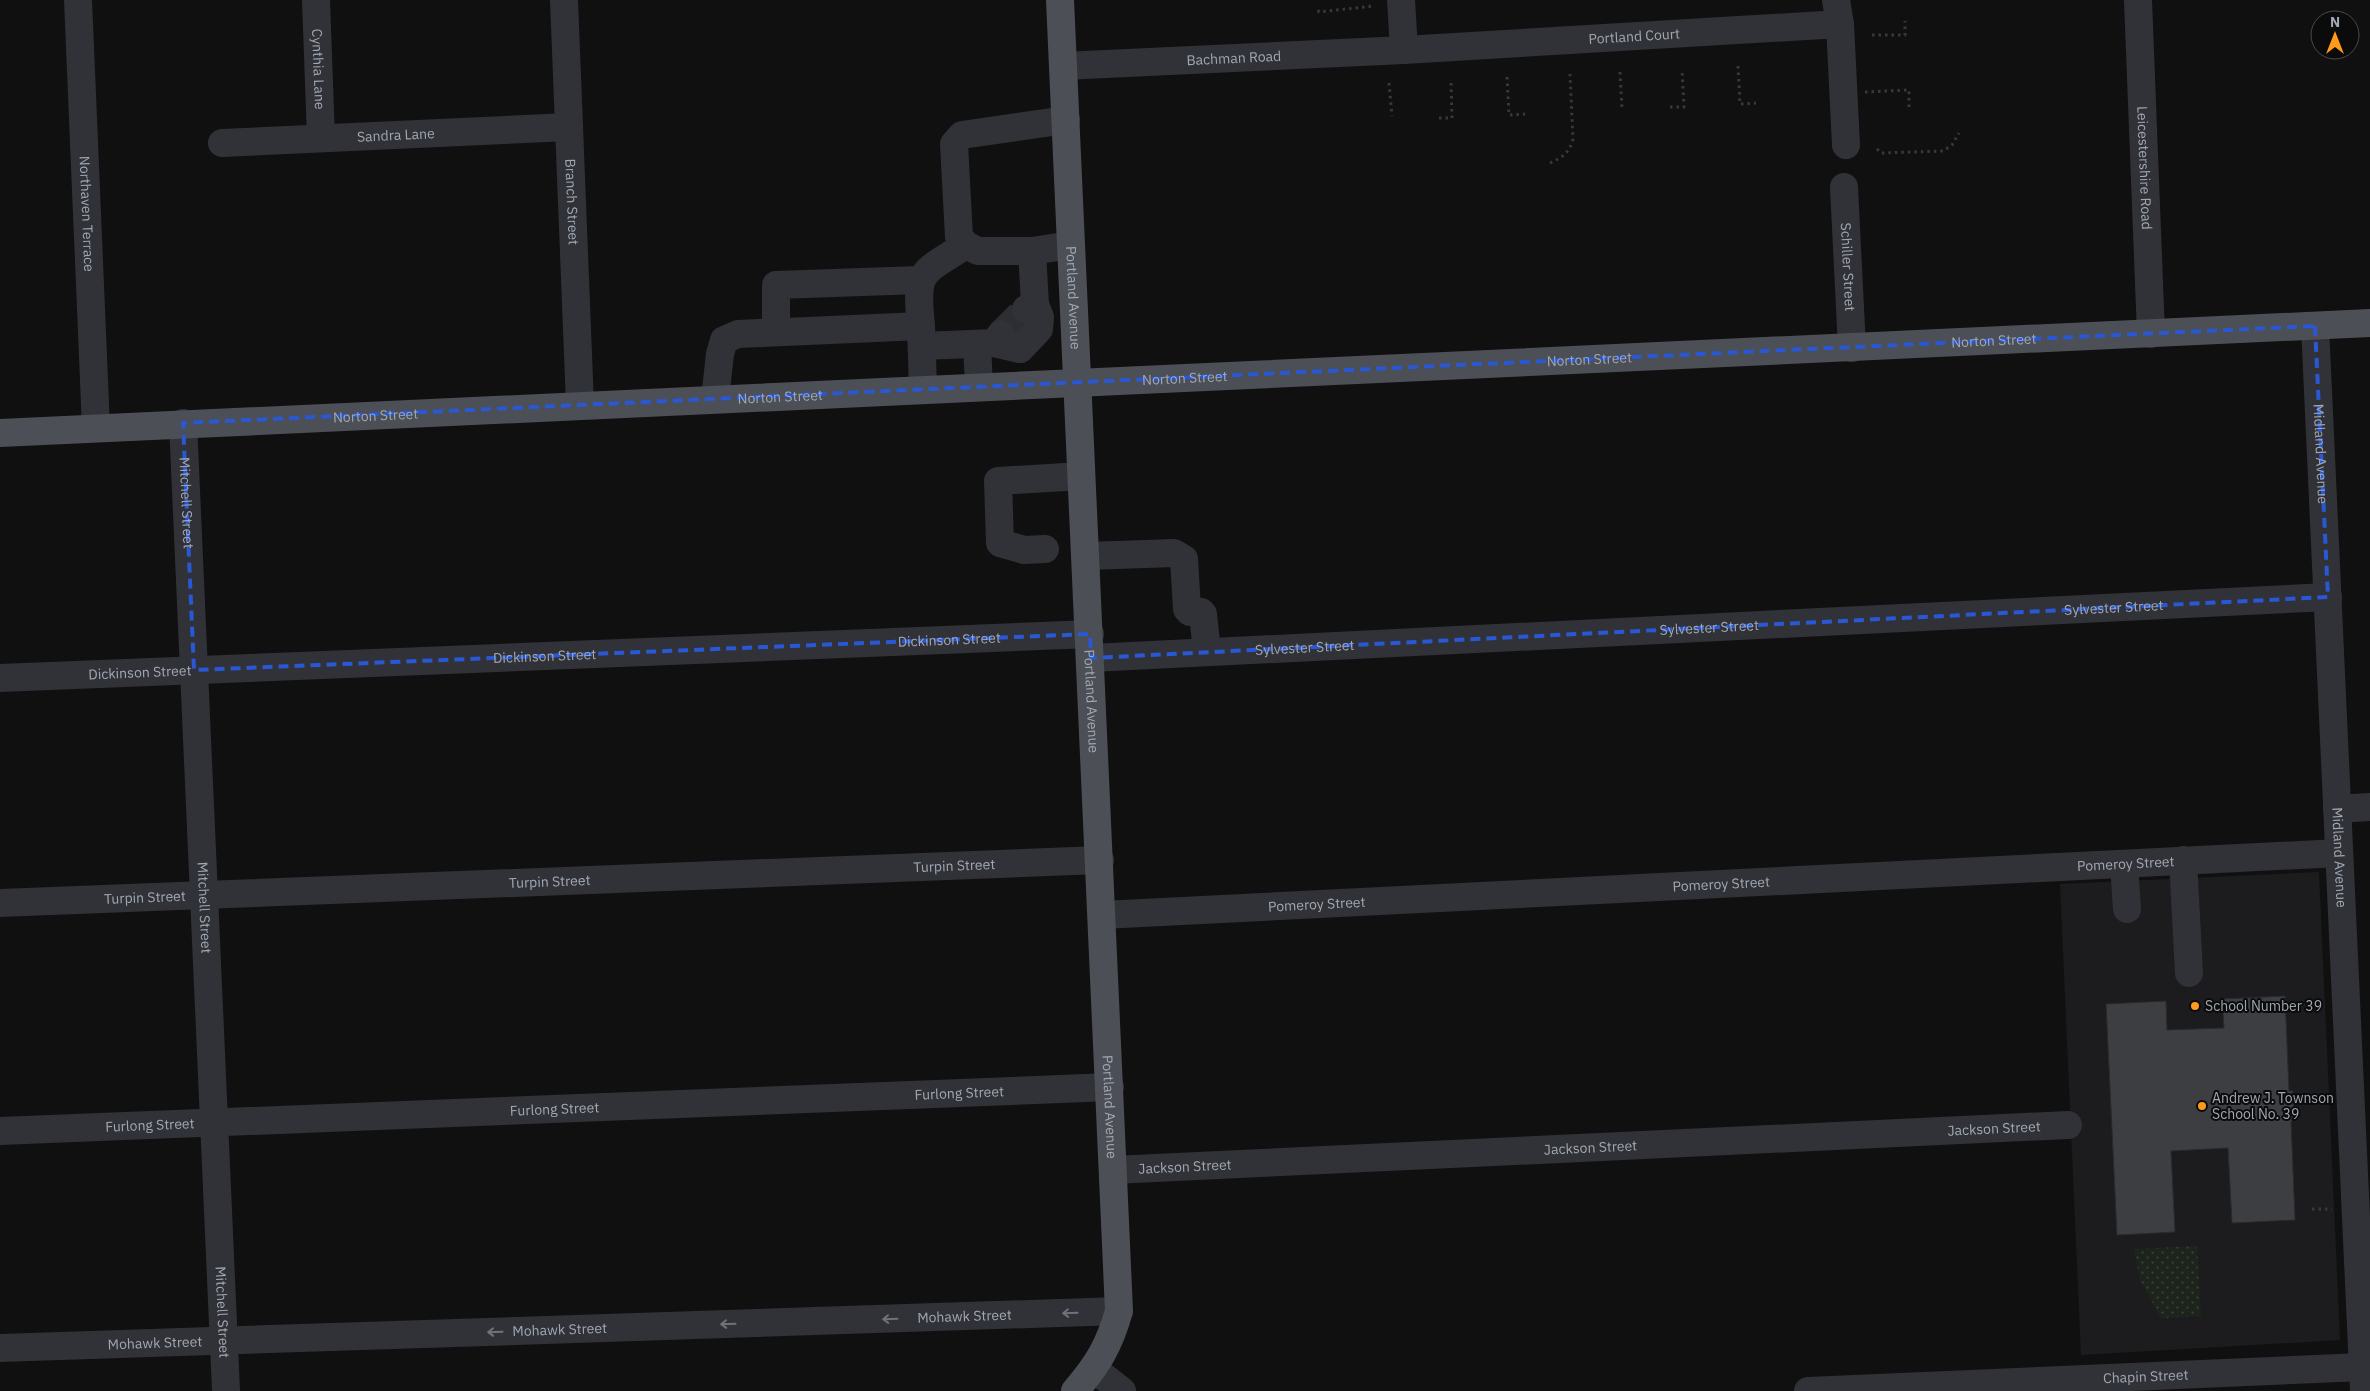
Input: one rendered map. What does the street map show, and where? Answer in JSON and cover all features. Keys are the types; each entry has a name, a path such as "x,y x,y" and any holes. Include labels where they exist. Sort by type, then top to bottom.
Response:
{"main road":[{"name":"Portland Avenue","path":"1060,0 1081,476 1091,646 1119,1311 1111,1339 1094,1369 1075,1391"},
{"name":"Norton Street","path":"0,432 580,404 1077,384 2370,323"}],"street":[{"name":"Northaven Terrace","path":"78,0 96,428"},
{"name":"Cynthia Lane","path":"316,0 321,138"},
{"name":"Branch Street","path":"564,0 580,404"},
{"path":"1401,0 1404,50"},
{"name":"Leicestershire Road","path":"2138,0 2151,334"},
{"path":"1838,12 1846,144"},
{"name":"Portland Court","path":"1404,50 1838,12"},
{"name":"Bachman Road","path":"1063,66 1404,50"},
{"path":"1066,120 962,135 954,144 959,237 966,245 978,250 1032,250 1071,245"},
{"name":"Sandra Lane","path":"222,143 569,127"},
{"name":"Schiller Street","path":"1844,187 1852,348"},
{"path":"923,389 922,336 918,294 920,280 926,271 966,245"},
{"path":"715,399 720,354 724,340 738,334 776,331 922,336 991,340 1020,349 1039,329 1040,316 1030,307 1032,250"},
{"path":"776,331 776,285 920,280"},
{"name":"Midland Avenue","path":"2315,326 2363,1379"},
{"path":"979,387 991,340"},
{"name":"Mitchell Street","path":"183,424 226,1391"},
{"path":"1045,549 1024,550 1000,543 998,481 1081,476"},
{"path":"1086,556 1174,553 1184,559 1187,609 1190,612 1201,612 1203,614 1206,652"},
{"name":"Sylvester Street","path":"1091,646 1206,652 2328,597"},
{"name":"Dickinson Street","path":"0,678 194,670 1091,646"},
{"path":"2337,809 2370,808"},
{"name":"Pomeroy Street","path":"1102,915 2339,853"},
{"name":"Turpin Street","path":"0,903 1100,860"},
{"path":"2183,860 2189,973"},
{"path":"2124,864 2127,909"},
{"name":"Furlong Street","path":"0,1131 1110,1087"},
{"name":"Jackson Street","path":"1113,1170 2068,1125"},
{"name":"Mohawk Street","path":"0,1348 1119,1311"},
{"path":"1094,1369 1122,1391"},
{"name":"Chapin Street","path":"1808,1391 2363,1379"}],"path":[{"path":"1318,10 1319,12 1373,6"},
{"path":"1872,35 1906,34 1906,21"},
{"path":"1738,66 1740,104 1756,103"},
{"path":"1670,107 1684,107 1682,69"},
{"path":"1620,72 1622,109"},
{"path":"1550,162 1560,158 1571,148 1573,139 1570,74"},
{"path":"1507,77 1509,115 1525,114"},
{"path":"1439,118 1452,118 1451,80"},
{"path":"1389,83 1392,116"},
{"path":"1875,92 1909,90 1909,108"},
{"path":"1877,149 1881,153 1943,151 1952,145 1959,133"},
{"path":"2312,1210 2337,1209"}],"highlighted area":[{"path":"2315,326 2328,597 1091,658 1090,634 194,670 183,423"}],"shaded area":[{"name":"School Number 39","path":"2319,872 2340,1340 2081,1355 2060,884"},
{"path":"2197,1246 2201,1316 2161,1318 2140,1280 2134,1249"}],"building":[{"name":"Andrew J. Townson School No. 39","path":"2285,996 2289,1091 2293,1091 2294,1121 2291,1121 2295,1220 2232,1223 2228,1148 2171,1151 2175,1232 2117,1235 2106,1004 2166,1001 2167,1030 2224,1028 2222,999"}],"tunnel":[{"path":"1001,334 1026,309"}],"place":[{"name":"School Number 39","path":"2195,1006"},
{"name":"Andrew J. Townson School No. 39","path":"2202,1106"}]}
